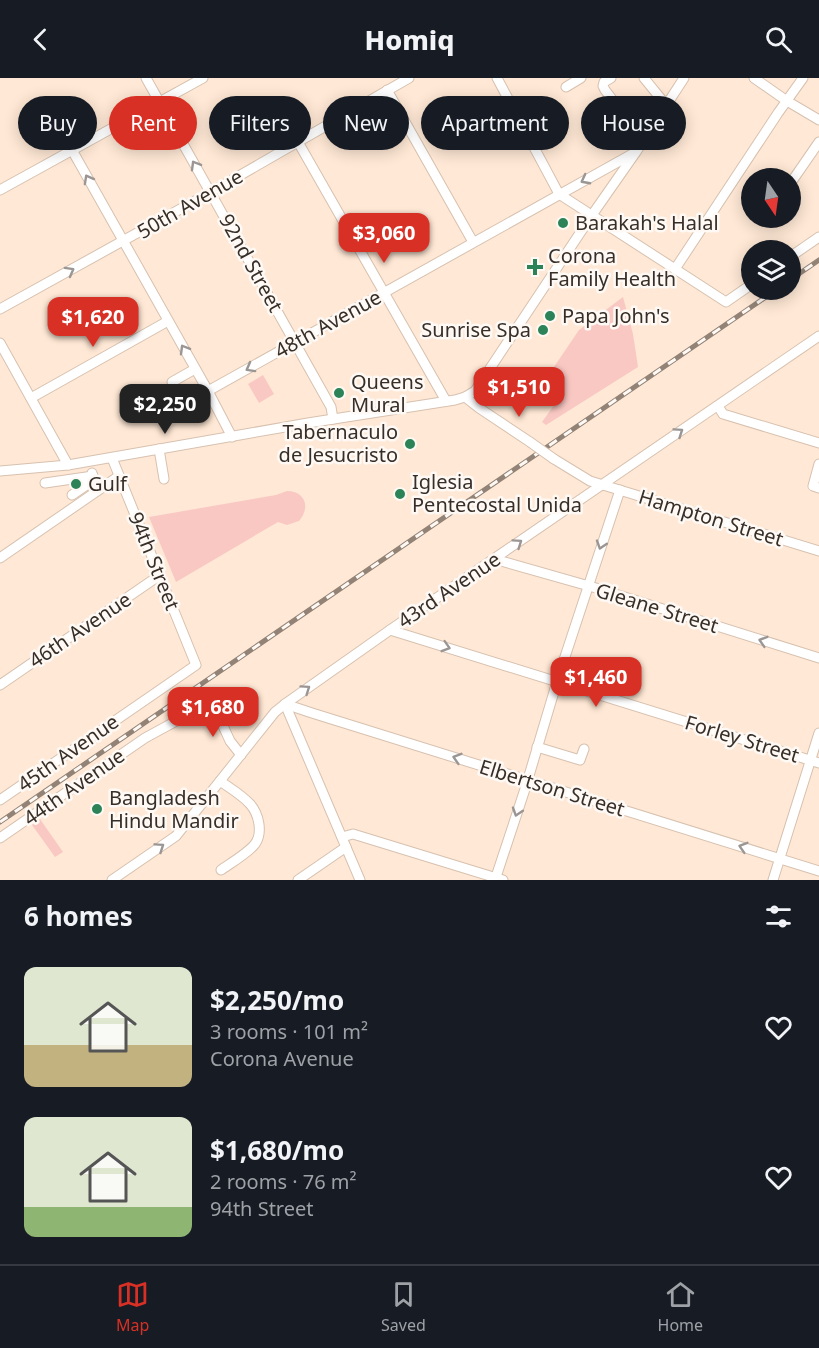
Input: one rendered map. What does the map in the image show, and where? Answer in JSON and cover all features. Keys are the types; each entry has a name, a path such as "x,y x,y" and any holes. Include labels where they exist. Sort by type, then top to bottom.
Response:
{"street":[{"name":"92nd Street","path":"146,78 156,96"},
{"path":"172,96 203,78"},
{"name":"50th Avenue","path":"311,134 409,78"},
{"path":"497,78 559,194 726,302 741,292"},
{"path":"566,87 581,78"},
{"path":"610,78 604,82 603,86 610,96"},
{"path":"644,78 659,96"},
{"path":"672,96 684,78"},
{"path":"754,78 819,120"},
{"path":"675,269 804,78"},
{"path":"387,90 473,242"},
{"path":"801,168 819,142"},
{"path":"0,190 72,150 232,437"},
{"name":"92nd Street","path":"187,150 331,407 333,419"},
{"name":"50th Avenue","path":"0,309 284,150"},
{"path":"303,150 446,401"},
{"path":"0,471 112,458 465,397 479,387 636,152"},
{"name":"48th Avenue","path":"208,391 636,152"},
{"path":"801,249 819,237"},
{"path":"31,398 168,321"},
{"name":"43rd Avenue","path":"112,880 176,836 275,712 285,704 819,336"},
{"path":"0,343 65,465 66,490 81,503"},
{"path":"172,382 195,369"},
{"name":"Hampton Street","path":"465,397 554,459 590,481 819,551"},
{"path":"718,406 723,414 819,442"},
{"path":"159,449 164,479"},
{"name":"94th Street","path":"112,458 196,665"},
{"path":"72,495 94,480 90,461"},
{"path":"819,464 813,486 819,488"},
{"path":"45,483 93,476"},
{"path":"0,558 119,476"},
{"path":"342,837 353,834 498,879 557,682 620,490"},
{"name":"Gleane Street","path":"495,559 819,658"},
{"name":"46th Avenue","path":"0,685 160,575"},
{"name":"Forley Street","path":"390,630 815,762"},
{"name":"45th Avenue","path":"0,800 196,665"},
{"name":"44th Avenue","path":"0,838 145,738 213,704 230,741 241,754"},
{"path":"285,704 360,880"},
{"name":"Elbertson Street","path":"285,704 819,871"},
{"path":"773,880 815,762 819,733"},
{"path":"537,747 580,760 584,749"},
{"path":"220,781 250,805 259,826 255,843 221,870"},
{"path":"298,880 346,847"}],"shaded area":[{"path":"623,297 633,334 638,367 546,425 542,422 557,401 539,389 579,330"},
{"path":"263,375 274,394 259,403 248,384"},
{"path":"287,491 298,494 304,501 305,510 299,521 287,525 278,522 176,582 149,517 276,495"},
{"path":"40,819 63,852 55,857 32,825"}],"railway":[{"path":"801,272 819,260"},
{"path":"0,822 761,300"}],"place":[{"name":"Barakah's Halal","path":"563,223"},
{"name":"Corona Family Health","path":"535,267"},
{"name":"Papa John's","path":"550,316"},
{"name":"Sunrise Spa","path":"543,330"},
{"name":"Queens Mural","path":"339,393"},
{"name":"Tabernaculo de Jesucristo","path":"410,444"},
{"name":"Gulf","path":"76,484"},
{"name":"Iglesia Pentecostal Unida","path":"400,494"},
{"name":"Bangladesh Hindu Mandir","path":"97,809"}]}
